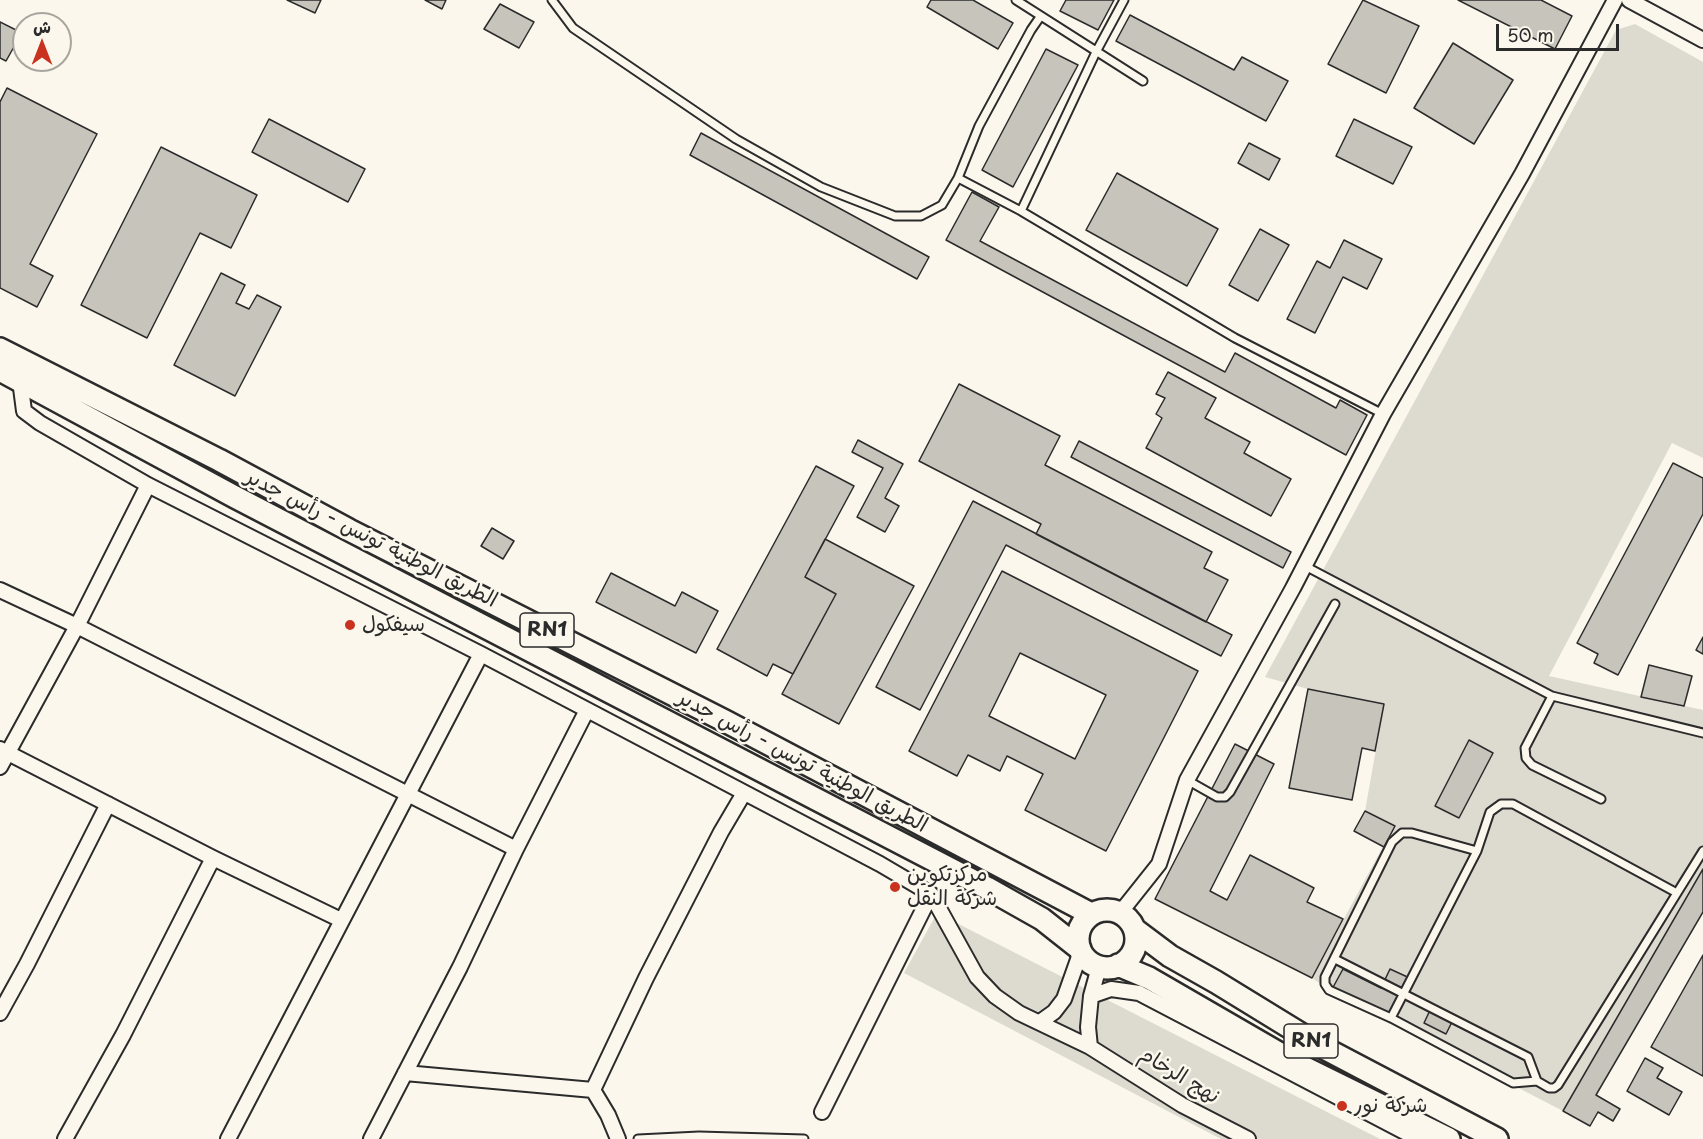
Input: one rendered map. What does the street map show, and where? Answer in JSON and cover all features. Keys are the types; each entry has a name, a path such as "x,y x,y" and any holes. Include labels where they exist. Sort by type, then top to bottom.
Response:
{"main road":[{"name":"الطريق الوطنية تونس - رأس جدير","path":"0,349 873,798 1091,914"},
{"name":"الطريق الوطنية تونس - رأس جدير","path":"0,370 235,497 987,888 1042,919 1080,950"},
{"name":"RN1","path":"1091,914 1110,910 1120,913 1131,922 1134,929 1170,956 1322,1047 1497,1139"},
{"path":"1080,950 1079,930 1091,914"},
{"path":"1109,966 1131,954 1136,937 1134,929"},
{"name":"RN1","path":"1080,950 1086,958 1149,978 1301,1066 1449,1139"}],"street":[{"path":"1120,913 1159,864 1187,780 1305,566 1383,414 1522,174 1615,0"},
{"path":"1629,0 1703,40"},
{"path":"20,380 24,411 40,423 148,484 481,654 880,864 931,894 822,1112"},
{"path":"0,767 4,751 77,626 148,484"},
{"path":"0,590 77,626 516,849"},
{"path":"228,1139 481,654"},
{"path":"371,1139 587,710"},
{"path":"4,751 213,858 341,920"},
{"path":"593,1090 721,832 744,793"},
{"path":"0,1014 33,954 108,804"},
{"path":"65,1139 123,1035 213,858"},
{"name":"نهج الرخام","path":"931,894 978,977 995,996 1019,1013 1090,1047 1182,1106 1248,1139"},
{"path":"1040,1022 1054,1012 1064,999 1080,950"},
{"path":"1090,1047 1088,1027 1092,996 1109,966"},
{"path":"1092,996 1111,989 1139,993 1418,1139"},
{"path":"405,1073 593,1090"},
{"path":"593,1090 608,1115 618,1139"}],"lane":[{"path":"552,0 573,28 736,139 821,187 895,216 921,216 942,205 958,178 979,126 1040,17"},
{"path":"1016,0 1143,81"},
{"path":"1021,211 1096,52 1124,0"},
{"path":"958,178 1021,211 1235,338 1383,414"},
{"path":"1305,566 1552,696 1703,733"},
{"path":"1187,780 1217,797 1225,797 1230,792 1335,604"},
{"path":"1552,696 1525,748 1526,758 1532,765 1600,799"},
{"path":"1391,1017 1477,851 1490,812 1501,804 1513,804 1677,893"},
{"path":"1477,851 1412,833 1402,833 1392,842 1325,977 1325,984 1329,990 1391,1017 1514,1083 1537,1081 1549,1088 1558,1085 1703,851"},
{"path":"1335,959 1528,1057 1537,1081"},
{"path":"638,1139 699,1136 804,1139"}],"shaded area":[{"path":"1635,24 1703,62 1703,458 1672,443 1549,676 1703,710 1703,869 1563,1111 1331,991 1312,978 1394,826 1365,811 1384,704 1308,689 1265,677 1616,30"},
{"path":"937,913 1380,1139 1221,1139 904,973"}],"building":[{"path":"287,0 321,0 315,13"},
{"path":"425,0 446,0 442,9"},
{"path":"931,0 973,0 1013,23 998,49 927,7"},
{"path":"1066,0 1114,0 1098,30 1060,11"},
{"path":"1363,0 1419,26 1386,93 1328,64"},
{"path":"1458,0 1541,0 1572,16 1555,49"},
{"path":"500,4 534,22 519,48 484,29"},
{"path":"1130,15 1234,70 1242,57 1288,81 1266,121 1116,41"},
{"path":"0,22 12,28 12,50 6,61 0,58"},
{"path":"1453,43 1513,80 1474,144 1414,108"},
{"path":"1046,49 1078,65 1013,187 982,170"},
{"path":"7,88 97,134 30,264 53,276 37,307 0,288 0,102"},
{"path":"269,119 365,169 348,202 252,152"},
{"path":"1354,119 1412,147 1393,184 1336,156"},
{"path":"701,133 929,257 917,279 690,155"},
{"path":"1249,143 1280,159 1269,180 1238,163"},
{"path":"161,147 257,195 231,248 200,233 147,338 81,305"},
{"path":"1117,173 1218,229 1187,286 1086,230"},
{"path":"972,192 999,207 980,241 1225,372 1235,353 1336,408 1340,400 1367,415 1346,455 946,240"},
{"path":"1260,229 1289,245 1258,301 1229,285"},
{"path":"1344,240 1382,259 1367,289 1343,277 1315,333 1287,319 1317,261 1330,268"},
{"path":"221,273 245,285 236,303 249,309 257,295 281,307 235,396 174,365"},
{"path":"1168,372 1216,398 1205,418 1250,442 1244,453 1291,479 1271,516 1146,448 1162,418 1156,414 1165,398 1156,394"},
{"path":"959,384 1060,436 1045,465 1212,552 1204,568 1228,580 1206,622 1036,534 1041,524 919,461"},
{"path":"858,440 903,464 885,498 899,506 885,532 857,517 883,468 852,452"},
{"path":"1079,441 1291,552 1283,568 1071,457"},
{"path":"1673,463 1703,478 1703,514 1618,675 1594,663 1598,654 1577,643"},
{"path":"816,466 854,486 805,577 836,594 793,674 773,664 767,676 717,649"},
{"path":"973,501 1232,635 1221,656 1006,545 920,710 876,687"},
{"path":"492,528 514,541 503,559 481,546"},
{"path":"825,539 914,586 839,724 782,694 836,594 805,577"},
{"path":"1002,571 1198,671 1106,851 1025,810 1043,774 1007,756 1000,771 968,755 957,776 909,751","holes":["1020,653 1106,695 1075,759 989,716"]},
{"path":"611,573 675,606 682,592 718,611 696,653 596,602"},
{"path":"1703,637 1703,654 1696,650"},
{"path":"1649,665 1692,676 1684,706 1641,697"},
{"path":"1308,689 1384,704 1375,751 1362,748 1352,800 1289,788"},
{"path":"1469,740 1493,753 1459,818 1435,806"},
{"path":"1235,744 1274,764 1210,891 1227,900 1250,855 1314,888 1307,902 1343,919 1312,978 1155,899"},
{"path":"1365,811 1395,826 1384,847 1354,831"},
{"path":"1703,869 1703,912 1596,1095 1620,1109 1613,1121 1598,1112 1590,1126 1563,1111"},
{"path":"1703,955 1703,1076 1651,1047"},
{"path":"1343,969 1381,988 1390,969 1414,980 1392,1022 1331,991"},
{"path":"1432,1006 1455,1016 1446,1034 1424,1023"},
{"path":"1645,1058 1663,1068 1657,1078 1682,1092 1669,1115 1627,1091"}],"place":[{"name":"سيفكول","path":"350,625"},
{"name":"مركزتكوين شركة النقل","path":"895,887"},
{"name":"شركة نور","path":"1342,1106"}]}
